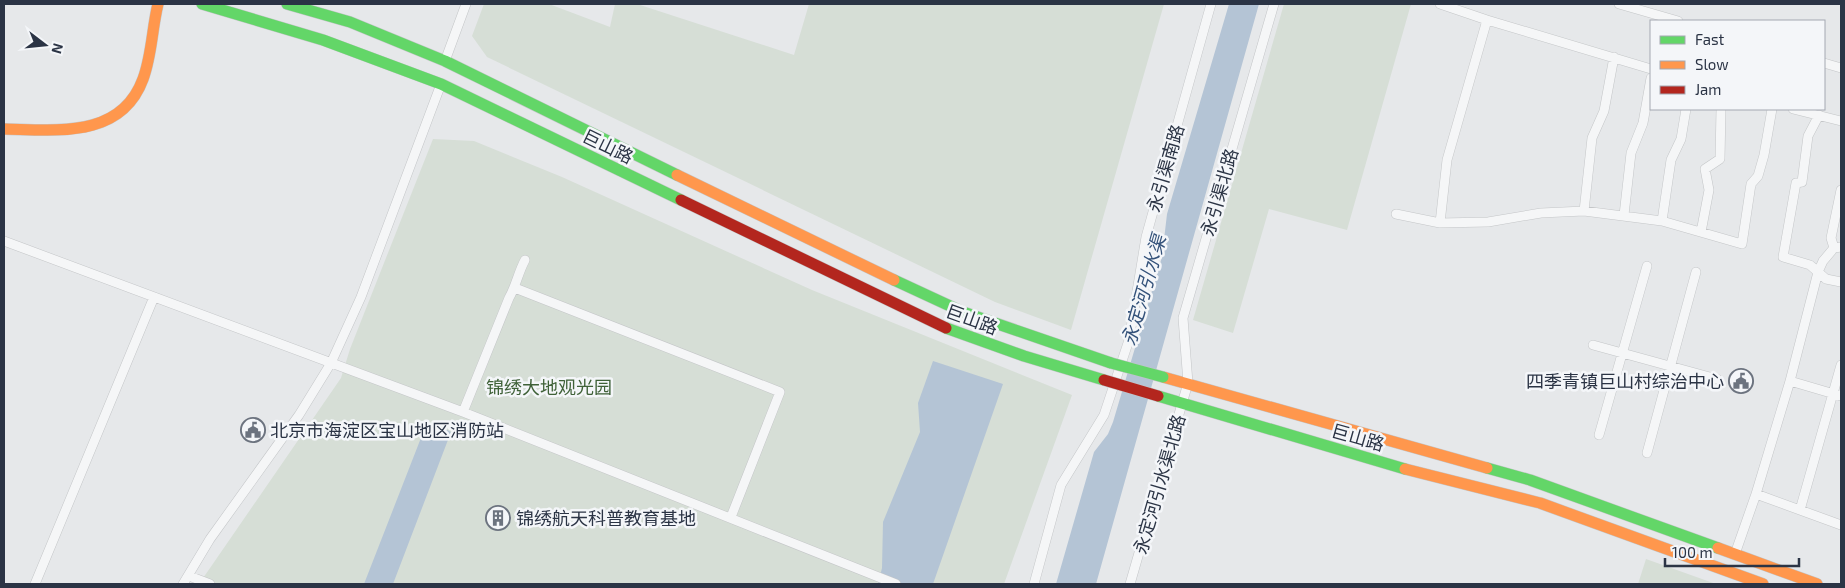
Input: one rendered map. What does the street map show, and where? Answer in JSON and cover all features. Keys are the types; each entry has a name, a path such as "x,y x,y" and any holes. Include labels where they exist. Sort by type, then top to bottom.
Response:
{"main road":[{"path":"4,129 93,127 111,119 122,111 138,92 143,78 158,4"},
{"name":"巨山路","path":"202,4 322,37 441,84 940,326 1024,356 1183,404 1442,480 1540,503 1763,584"},
{"name":"巨山路","path":"287,4 350,22 445,61 826,248 963,312 1111,363 1530,480 1817,584"}],"street":[{"path":"445,61 466,4"},
{"name":"永引渠南路","path":"1034,584 1061,485 1104,415 1129,340 1146,238 1211,4"},
{"name":"永引渠北路","path":"1188,383 1183,318 1274,4"},
{"path":"1440,4 1486,20 1650,69"},
{"path":"1619,4 1675,20"},
{"path":"1440,223 1447,160 1486,20"},
{"path":"1584,211 1592,138 1604,111 1614,57"},
{"path":"1825,63 1841,68"},
{"path":"184,584 210,539 299,415 332,363 361,298 441,84"},
{"path":"1624,215 1631,152 1643,124 1650,84"},
{"path":"1662,222 1671,160 1681,140 1686,110"},
{"path":"1701,232 1709,190 1705,169 1720,159 1721,110"},
{"path":"1396,214 1440,223 1488,222 1541,213 1584,211 1624,215 1662,222 1742,244 1751,184 1758,176 1764,155 1772,110"},
{"path":"1797,110 1841,121"},
{"path":"1819,115 1808,136 1802,182 1796,183 1783,257 1810,265 1826,279 1841,282"},
{"path":"1735,554 1756,494 1790,381 1818,272 1823,261 1838,248 1831,238 1841,190"},
{"path":"4,241 463,412 597,467 731,517 896,584"},
{"path":"463,412 509,298 515,288 517,275 525,260"},
{"path":"1599,434 1647,266"},
{"path":"1647,453 1672,367 1696,272"},
{"path":"515,288 780,392 731,517"},
{"path":"35,584 154,297"},
{"path":"1594,345 1717,379"},
{"path":"1800,510 1837,394 1841,365"},
{"path":"1790,381 1837,394"},
{"name":"永定河引水渠北路","path":"1130,584 1188,383"},
{"path":"1756,494 1841,525"},
{"path":"189,576 210,584"}],"green space":[{"path":"484,4 549,4 610,27 615,4 637,4 794,55 809,4 1164,4 1071,330 995,302 487,57 472,36"},
{"path":"1284,4 1411,4 1347,230 1269,209 1233,333 1193,320"},
{"name":"锦绣大地观光园","path":"433,139 474,141 562,177 812,290 1072,395 1004,584 199,584 341,378 350,349"},
{"path":"1646,559 1716,584 1638,584"}],"water":[{"path":"1229,4 1259,4 1096,584 1056,584 1094,452 1108,434 1113,422 1162,257 1167,214"},
{"path":"933,361 1003,384 933,584 878,584 882,568 883,522 920,432 918,403"},
{"path":"426,425 438,425 451,432 393,584 364,584"}],"traffic: fast":[{"path":"202,4 323,40 441,84 681,200"},
{"path":"287,4 350,22 445,61 677,175"},
{"path":"894,280 963,312 1111,363"},
{"path":"946,328 1024,356 1104,380"},
{"path":"1111,363 1163,377"},
{"path":"1158,396 1405,469"},
{"path":"1487,468 1530,480 1718,548"}],"traffic: slow":[{"path":"4,129 45,130 85,127 103,121 119,112 133,98 143,79 158,4"},
{"path":"677,175 894,280"},
{"path":"1163,377 1487,468"},
{"path":"1405,469 1540,503 1763,584"},
{"path":"1718,548 1817,584"}],"traffic: jam":[{"path":"681,200 946,328"},
{"path":"1104,380 1158,396"}],"place":[{"name":"四季青镇巨山村综治中心","path":"1741,381"},
{"name":"北京市海淀区宝山地区消防站","path":"253,430"},
{"name":"锦绣航天科普教育基地","path":"498,518"}],"water label":[{"name":"永定河引水渠","path":"1143,290"}]}
